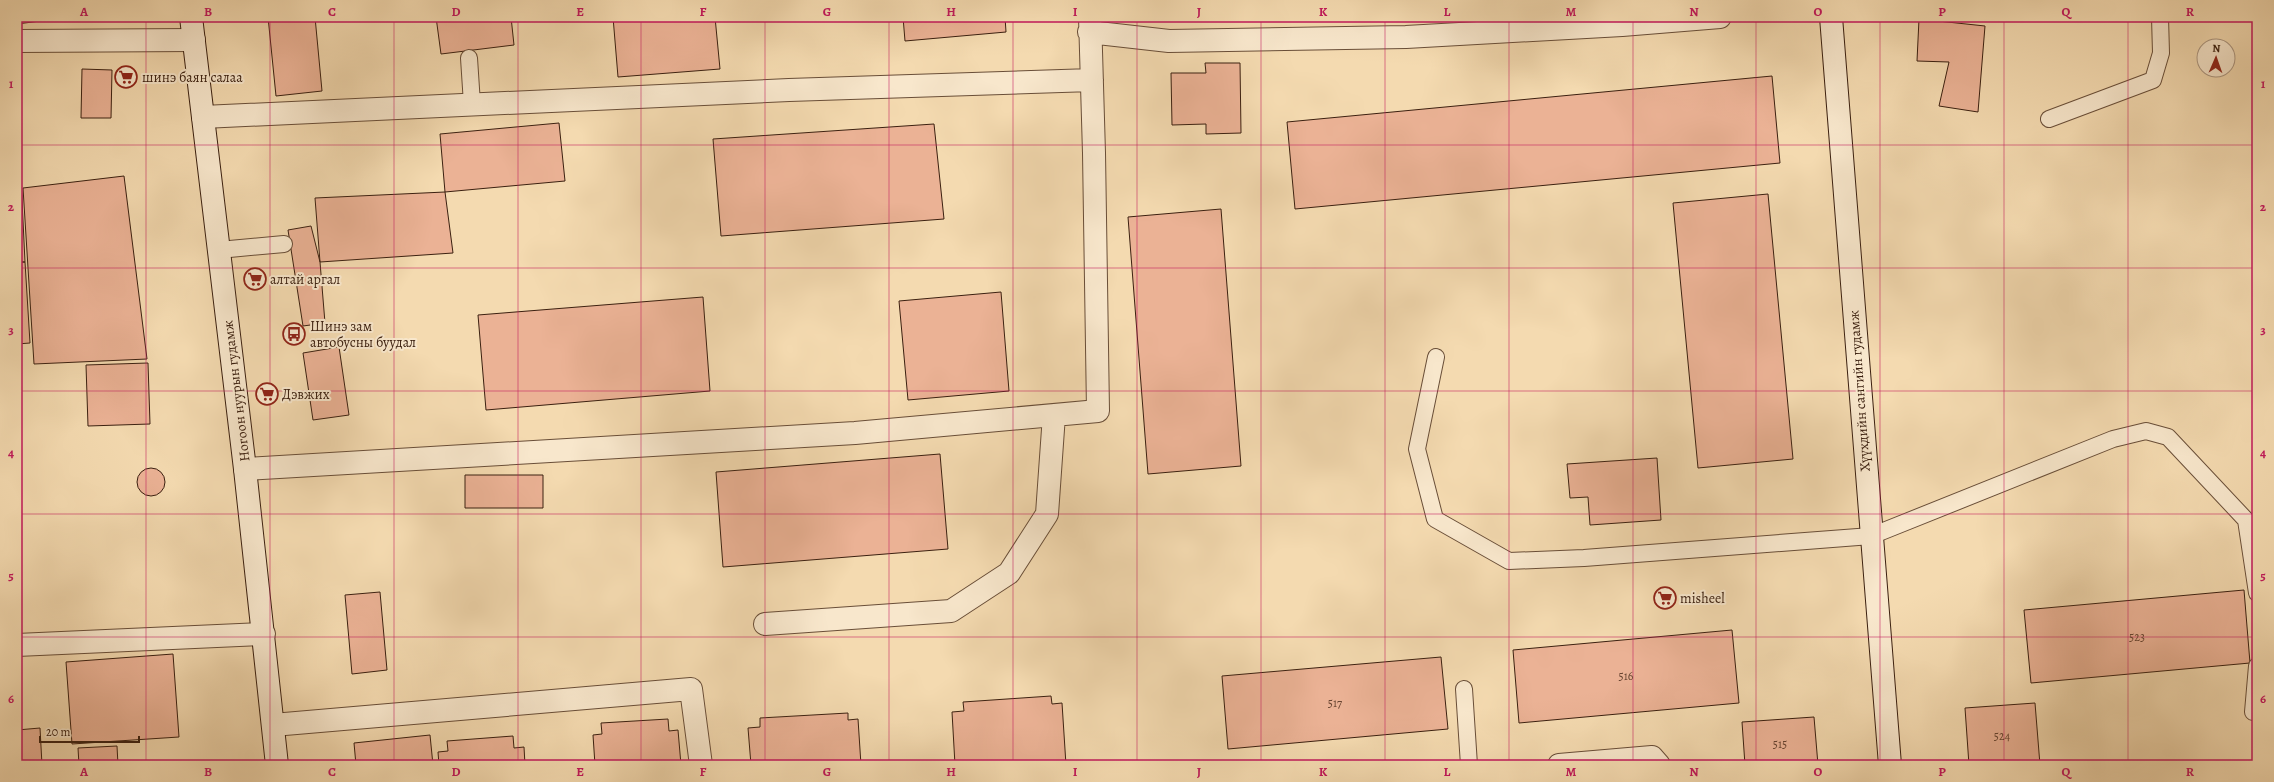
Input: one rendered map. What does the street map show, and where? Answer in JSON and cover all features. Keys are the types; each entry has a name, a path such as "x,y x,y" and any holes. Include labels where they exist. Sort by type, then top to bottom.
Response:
{"street":[{"name":"Ногоон нуурын гудамж","path":"191,17 264,634 277,765"},
{"path":"245,469 855,434 1098,411 1090,24 1169,42 1406,37 1522,24 1720,17"},
{"name":"Хүүхдийн сангийн гудамж","path":"1831,17 1890,765"},
{"path":"17,41 194,40"},
{"path":"203,117 789,90 1092,80"},
{"path":"765,624 950,611 1009,573 1047,514 1054,415"},
{"path":"17,644 264,634"},
{"path":"273,725 691,689 701,765"},
{"path":"1559,765 1652,757 1659,765"}],"lane":[{"path":"2049,119 2153,80 2161,52 2160,17"},
{"path":"469,58 472,104"},
{"path":"219,250 284,244"},
{"path":"1436,357 1417,449 1435,519 1509,561 1584,558 1871,536 2113,439 2146,431 2168,436 2246,520 2257,594"},
{"path":"2253,712 2257,666"},
{"path":"1464,689 1469,765"}],"building":[{"path":"17,17 71,17 17,24"},
{"path":"268,17 315,17 322,91 276,96"},
{"path":"436,17 511,17 514,45 441,54"},
{"path":"613,17 715,17 720,69 618,77"},
{"path":"903,17 1005,17 1006,32 905,41"},
{"path":"1919,19 1985,26 1978,112 1939,106 1949,62 1917,61"},
{"path":"1205,63 1240,63 1241,133 1206,134 1206,124 1172,125 1171,73 1206,73"},
{"path":"82,69 112,70 111,118 81,118"},
{"path":"1772,76 1780,163 1295,209 1287,122"},
{"path":"559,123 565,181 445,192 440,134"},
{"path":"934,124 944,219 721,236 713,139"},
{"path":"17,158 20,158 25,262 17,262"},
{"path":"124,176 147,359 34,364 23,188"},
{"path":"445,192 453,253 320,262 315,198"},
{"path":"1768,194 1793,459 1698,468 1673,203"},
{"path":"1221,209 1241,466 1148,474 1128,217"},
{"path":"311,226 320,262 325,323 303,326 288,230"},
{"path":"17,262 25,262 30,343 17,344"},
{"path":"1001,292 1009,391 908,400 899,301"},
{"path":"703,297 710,391 486,410 478,315"},
{"path":"339,347 349,415 313,420 303,353"},
{"path":"148,363 150,424 88,426 86,365"},
{"path":"940,454 948,549 723,567 716,472"},
{"path":"1657,458 1661,520 1590,525 1588,497 1570,498 1567,464"},
{"path":"151,468 161,472 165,482 161,492 151,496 141,492 137,482 141,472"},
{"path":"465,475 543,475 543,508 465,508"},
{"path":"2244,590 2250,663 2031,683 2024,610"},
{"path":"380,592 387,670 352,674 345,595"},
{"path":"1732,630 1739,703 1519,723 1513,650"},
{"path":"173,654 179,737 72,744 66,662"},
{"path":"1441,657 1448,729 1228,749 1222,676"},
{"path":"1051,696 1052,704 1062,703 1066,765 955,765 952,712 964,711 963,702"},
{"path":"2035,703 2040,765 1969,765 1965,708"},
{"path":"848,713 848,720 858,719 861,765 751,765 748,728 760,727 760,718"},
{"path":"1814,717 1818,765 1745,765 1742,722"},
{"path":"668,719 669,731 678,730 681,765 595,765 593,735 602,734 601,723"},
{"path":"40,728 42,765 17,765 17,730"},
{"path":"430,735 433,765 356,765 354,743"},
{"path":"513,736 514,748 524,747 525,765 439,765 438,752 448,751 447,741"},
{"path":"117,746 118,765 79,765 78,748"}],"place":[{"name":"шинэ баян салаа","path":"126,77"},
{"name":"алтай аргал","path":"255,279"},
{"name":"Шинэ зам автобусны буудал","path":"294,334"},
{"name":"Дэвжих","path":"267,394"},
{"name":"misheel","path":"1665,598"}]}
